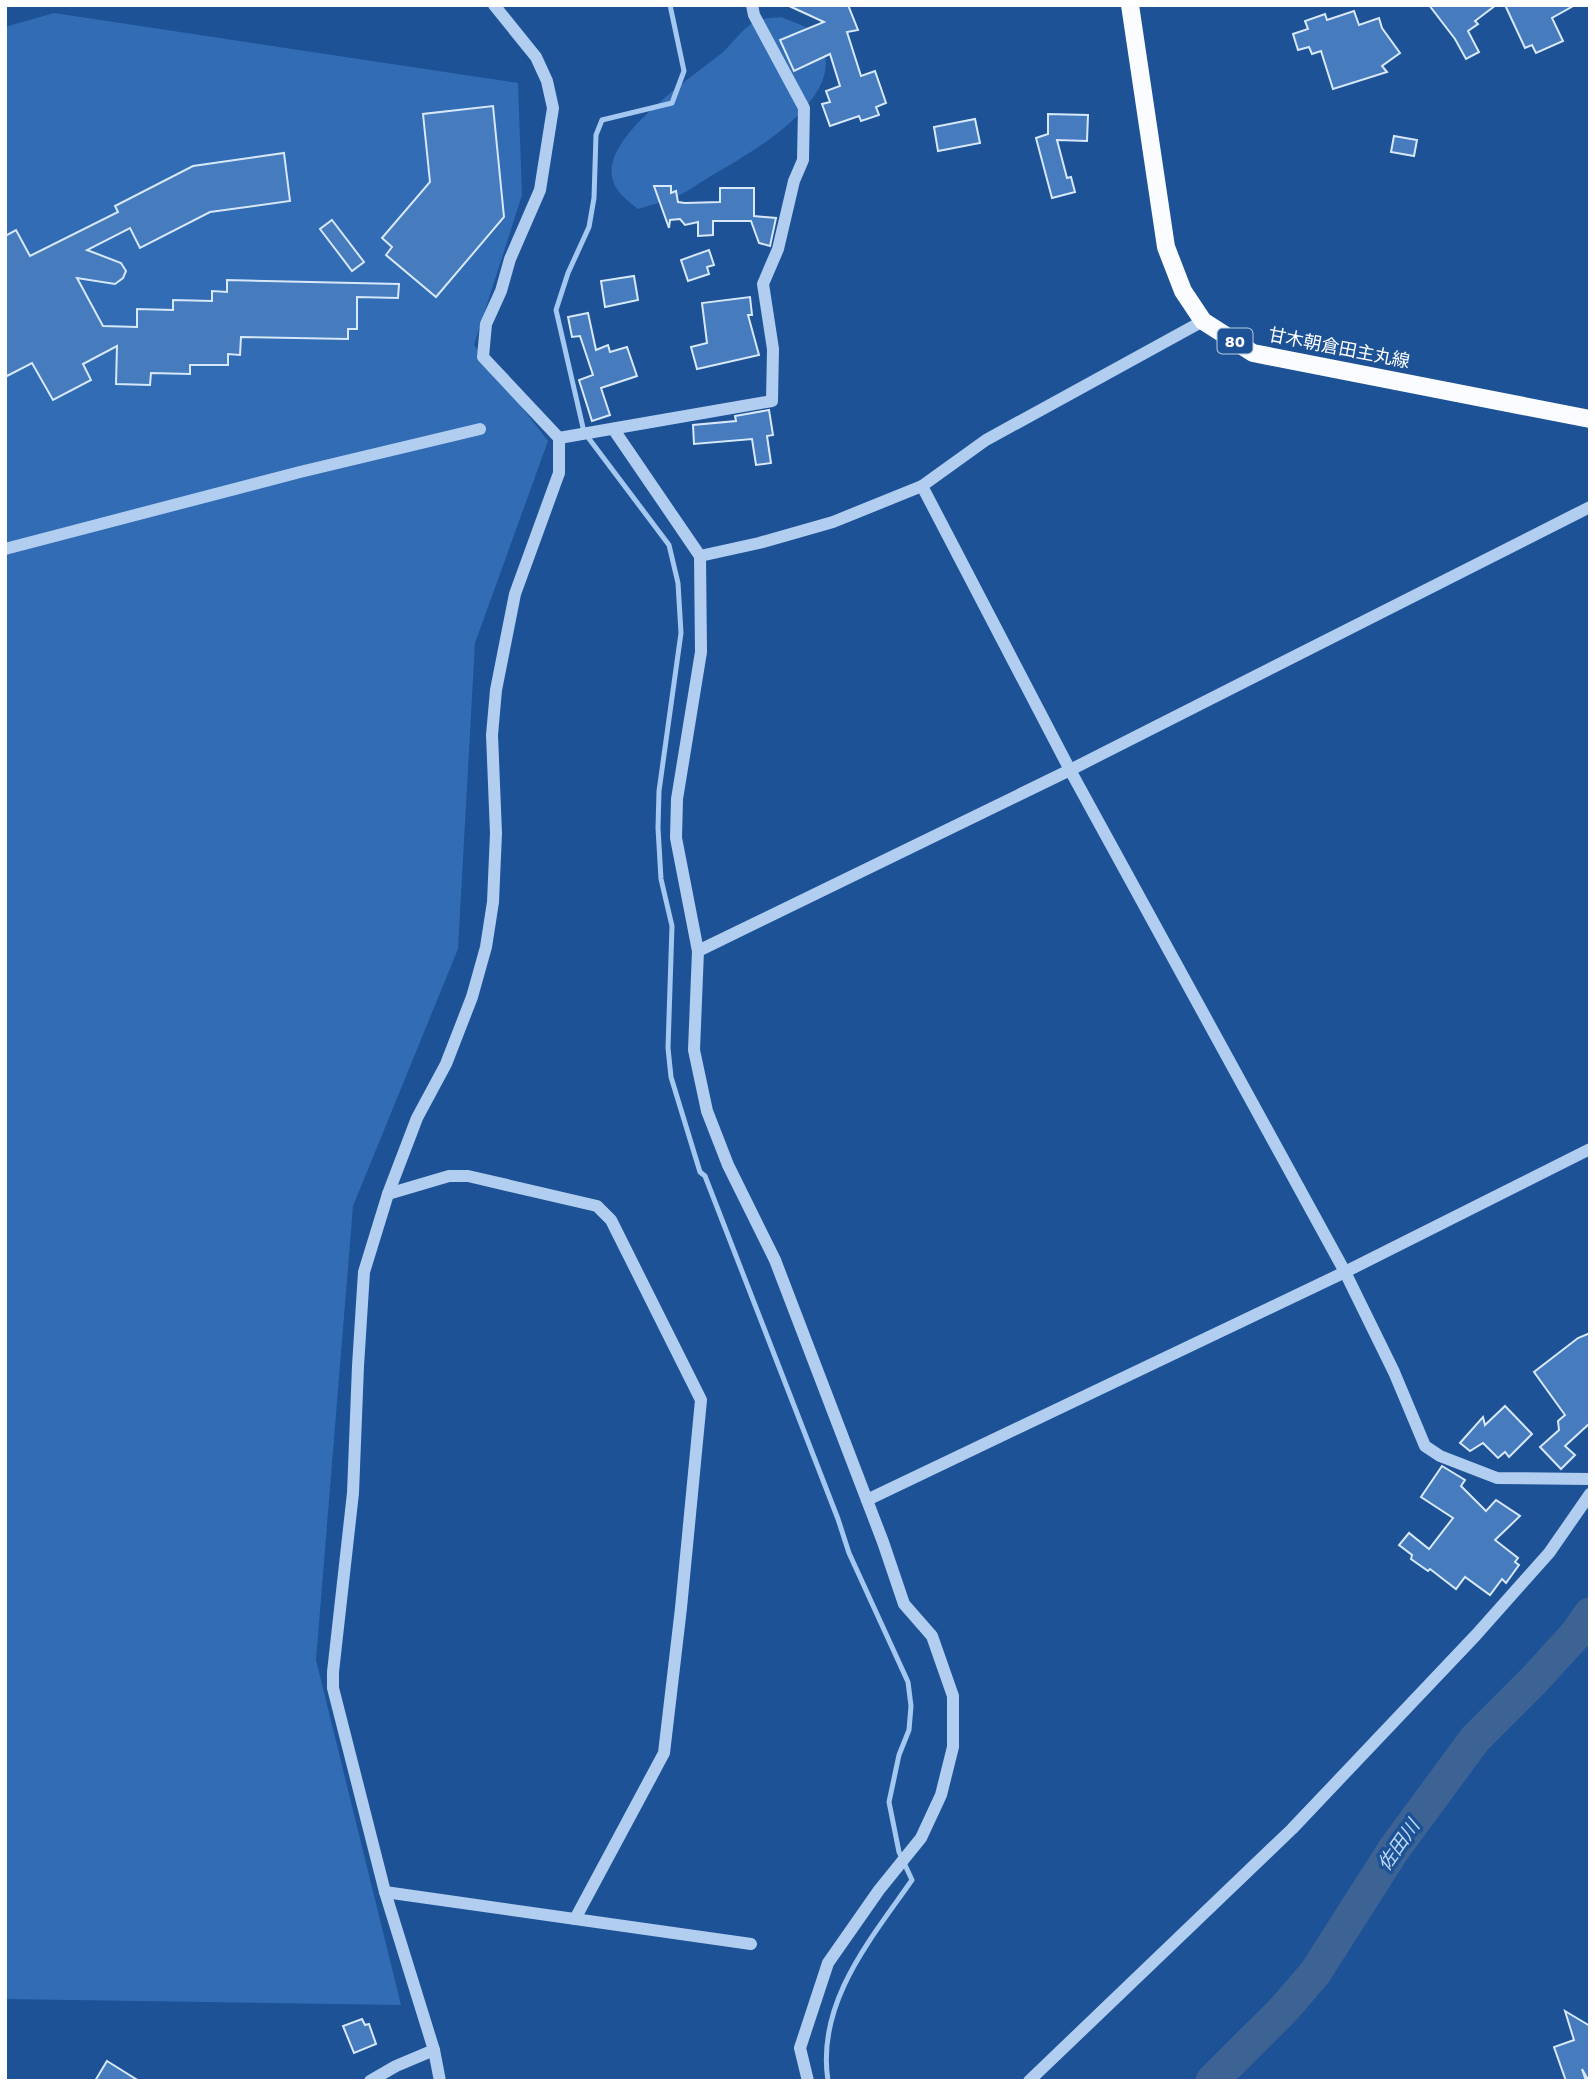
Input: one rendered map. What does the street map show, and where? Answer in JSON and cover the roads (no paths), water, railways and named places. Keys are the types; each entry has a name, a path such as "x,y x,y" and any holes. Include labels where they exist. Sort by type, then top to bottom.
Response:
{"main road":[{"name":"甘木朝倉田主丸線","path":"1130,5 1166,247 1183,291 1203,321 1254,353 1590,419"}],"street":[{"path":"440,2081 434,2050 385,1892 333,1688 353,1493 364,1272 388,1194 417,1118 446,1064 472,997 486,947 493,902 496,833 492,735 496,690 515,594 559,473 559,438 483,357 486,324 540,190 553,108 547,81 536,57 494,5"},
{"path":"559,438 772,401 773,349 762,284 778,250 794,181 803,160 804,107 754,15 752,5"},
{"path":"700,556 833,522 922,486 986,440 1203,321"},
{"path":"5,549 300,471 480,429"},
{"path":"614,430 700,556 701,652 677,799 676,838 698,951 695,1050 707,1111 728,1165 775,1261 904,1604 932,1636 953,1696 953,1746 941,1795 921,1838 879,1890 828,1963 800,2048 808,2081"},
{"path":"922,486 1070,769 1345,1272 1394,1372 1425,1446 1440,1456 1497,1478 1590,1479"},
{"path":"698,951 1070,769 1590,507"},
{"path":"867,1500 1345,1272 1590,1149"},
{"path":"388,1194 449,1176 468,1175 597,1206 611,1220 701,1400 664,1753 575,1919"},
{"path":"1029,2081 1292,1829 1540,1564 1590,1494"},
{"path":"385,1892 751,1944"},
{"path":"370,2081 396,2066 434,2050"}],"waterway":[{"path":"670,5 684,71 672,103 602,120 596,135 594,198 589,227 568,273 556,310 584,432 669,545 678,583 681,633 659,791 658,828 661,879 672,926 668,1048 671,1077 700,1172 705,1176 849,1553 908,1682 911,1706 909,1730 899,1755 889,1802 899,1852 912,1880 864,1949 838,1999 826,2052 828,2081"},
{"name":"佐田川","path":"1212,2081 1284,2009 1315,1973 1394,1849 1475,1739 1533,1681 1576,1634 1590,1614"}]}
